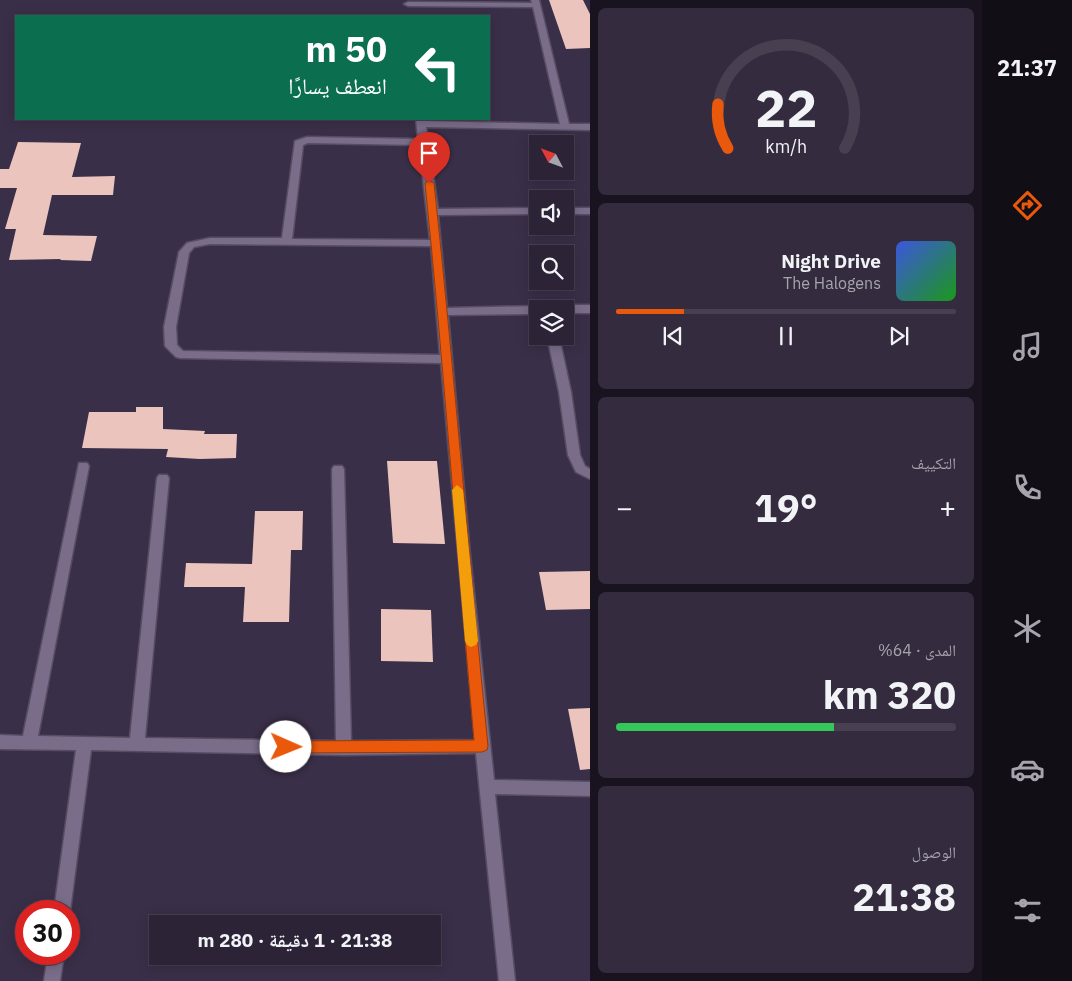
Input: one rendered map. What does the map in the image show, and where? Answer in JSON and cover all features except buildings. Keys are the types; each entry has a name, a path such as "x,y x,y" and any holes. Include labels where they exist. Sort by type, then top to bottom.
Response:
{"street":[{"path":"408,15 408,2 535,3 565,126"},
{"path":"507,981 482,746 433,212 420,121 590,126"},
{"path":"287,241 298,143 308,140 422,142"},
{"path":"433,212 529,211"},
{"path":"574,211 590,211"},
{"path":"436,244 287,241 210,241 191,244 186,248 170,327 171,346 175,351 188,356 446,359"},
{"path":"574,309 590,309"},
{"path":"443,312 529,310"},
{"path":"556,345 574,455 580,469 590,475"},
{"path":"29,742 84,466"},
{"path":"338,469 344,748"},
{"path":"137,744 164,478"},
{"path":"0,742 84,745 137,744 344,748 482,746"},
{"path":"63,900 84,745"},
{"path":"487,787 590,789"},
{"path":"52,981 54,965"}],"slow traffic":[{"path":"457,490 471,641"}],"route":[{"path":"286,747 482,746 463,555 443,312 429,183"}]}
